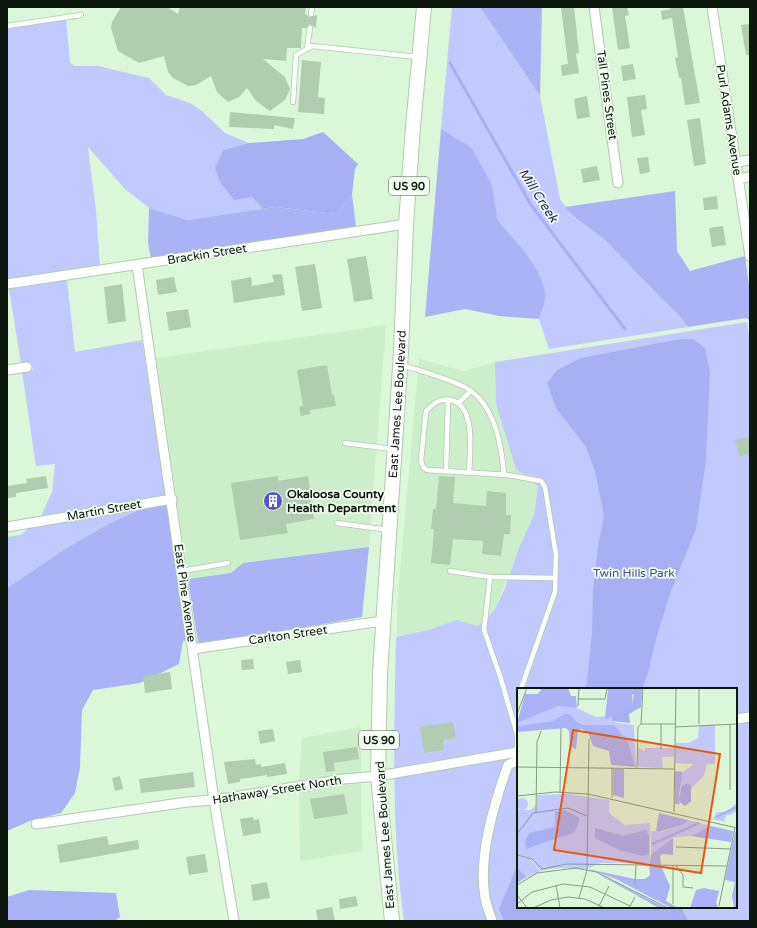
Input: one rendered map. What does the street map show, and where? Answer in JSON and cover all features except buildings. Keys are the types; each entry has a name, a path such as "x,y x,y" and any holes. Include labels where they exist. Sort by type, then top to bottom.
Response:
{"main road":[{"name":"East James Lee Boulevard","path":"392,921 378,776 382,621 400,364 406,224 424,7"}],"street":[{"name":"Tall Pines Street","path":"594,7 618,183"},
{"name":"Purl Adams Avenue","path":"712,7 743,162 738,178 750,256"},
{"path":"738,178 750,177"},
{"name":"Brackin Street","path":"7,284 406,224"},
{"name":"East Pine Avenue","path":"137,265 172,499 214,800 234,921"},
{"path":"7,370 27,367"},
{"name":"Martin Street","path":"7,527 172,499"},
{"name":"Carlton Street","path":"193,650 382,621"},
{"path":"737,719 750,717"},
{"name":"Hathaway Street North","path":"36,824 187,802 214,800 344,779 378,776 517,755"},
{"path":"492,921 484,888 485,852 489,828 508,765 517,756"}],"lane":[{"path":"311,14 312,7"},
{"path":"7,26 81,15"},
{"path":"306,49 310,28"},
{"path":"293,102 296,55 312,46 419,57"},
{"path":"400,364 471,391 480,398 488,411 502,448 504,475"},
{"path":"458,403 471,391"},
{"path":"446,471 448,400"},
{"path":"469,472 470,430 462,407 458,403 448,400 434,402 426,411 421,460 423,467 427,470 504,475 541,481 545,487 556,555 555,592 521,688"},
{"path":"345,443 394,450"},
{"path":"337,523 389,530"},
{"path":"182,571 228,563"},
{"path":"450,571 490,577 556,578"},
{"path":"490,577 484,630 500,676 517,734"}],"shaded area":[{"path":"480,7 542,7 540,96"},
{"path":"441,129 471,147 492,185 499,222 534,265 543,285 545,298 539,319 499,316 465,309 425,317"},
{"path":"323,132 358,164 355,169 352,194 336,214 275,207 263,209 252,197 234,200 220,182 215,168 223,150 249,143 303,139"},
{"path":"675,191 677,251 690,271 745,256 750,293 750,320 746,318 688,327 675,311 613,248 600,236 577,220 565,207"},
{"path":"352,194 356,227 151,258 148,243 149,208 188,220 275,207 336,214"},
{"path":"386,325 369,547 243,563 231,573 188,579 156,358"},
{"path":"680,339 693,339 705,348 710,372 706,460 696,529 671,591 642,688 586,688 592,633 593,587 598,546 604,516 595,471 586,447 556,408 547,383 557,370 581,358"},
{"path":"419,359 464,371 495,362 496,404 538,486 534,515 494,611 478,626 457,620 428,630 397,637 397,605"},
{"path":"167,505 187,641 183,641 179,664 140,683 93,690 82,710 80,767 75,793 61,813 30,821 7,831 7,588 68,547 110,523 139,510"},
{"path":"369,547 362,617 279,632 198,643 188,579 231,573 243,563"},
{"path":"361,727 361,773 299,782 302,738"},
{"path":"361,782 362,851 300,861 299,791"},
{"path":"517,866 517,908 682,908 688,921 504,921 499,909"},
{"path":"29,890 116,893 120,917 115,921 7,921 7,897"}],"green space":[{"path":"452,7 480,7 540,96 560,199 574,218 600,236 620,254 651,289 681,315 688,327 549,349 539,319 545,296 532,262 499,223 471,147 441,129"},
{"path":"66,18 70,63 75,66 98,66 149,78 166,95 190,103 203,112 225,133 249,143 223,150 252,197 263,209 188,220 149,208 125,189 88,147 96,211 100,266 7,280 7,28"},
{"path":"67,280 75,352 142,340 166,495 41,516 52,492 55,464 36,466 22,372 33,370 31,362 21,363 9,289"},
{"name":"Twin Hills Park","path":"747,322 750,343 750,921 404,921 395,815 394,743 396,637 428,630 457,620 478,626 494,611 505,588 519,548 534,515 538,486 516,469 496,404 495,362"},
{"path":"167,505 139,510 110,523 68,547 7,588 7,537 21,535 30,527"}],"waterway":[{"name":"Mill Creek","path":"450,63 531,205 625,329"}],"place":[{"name":"Okaloosa County Health Department","path":"273,501"}]}
